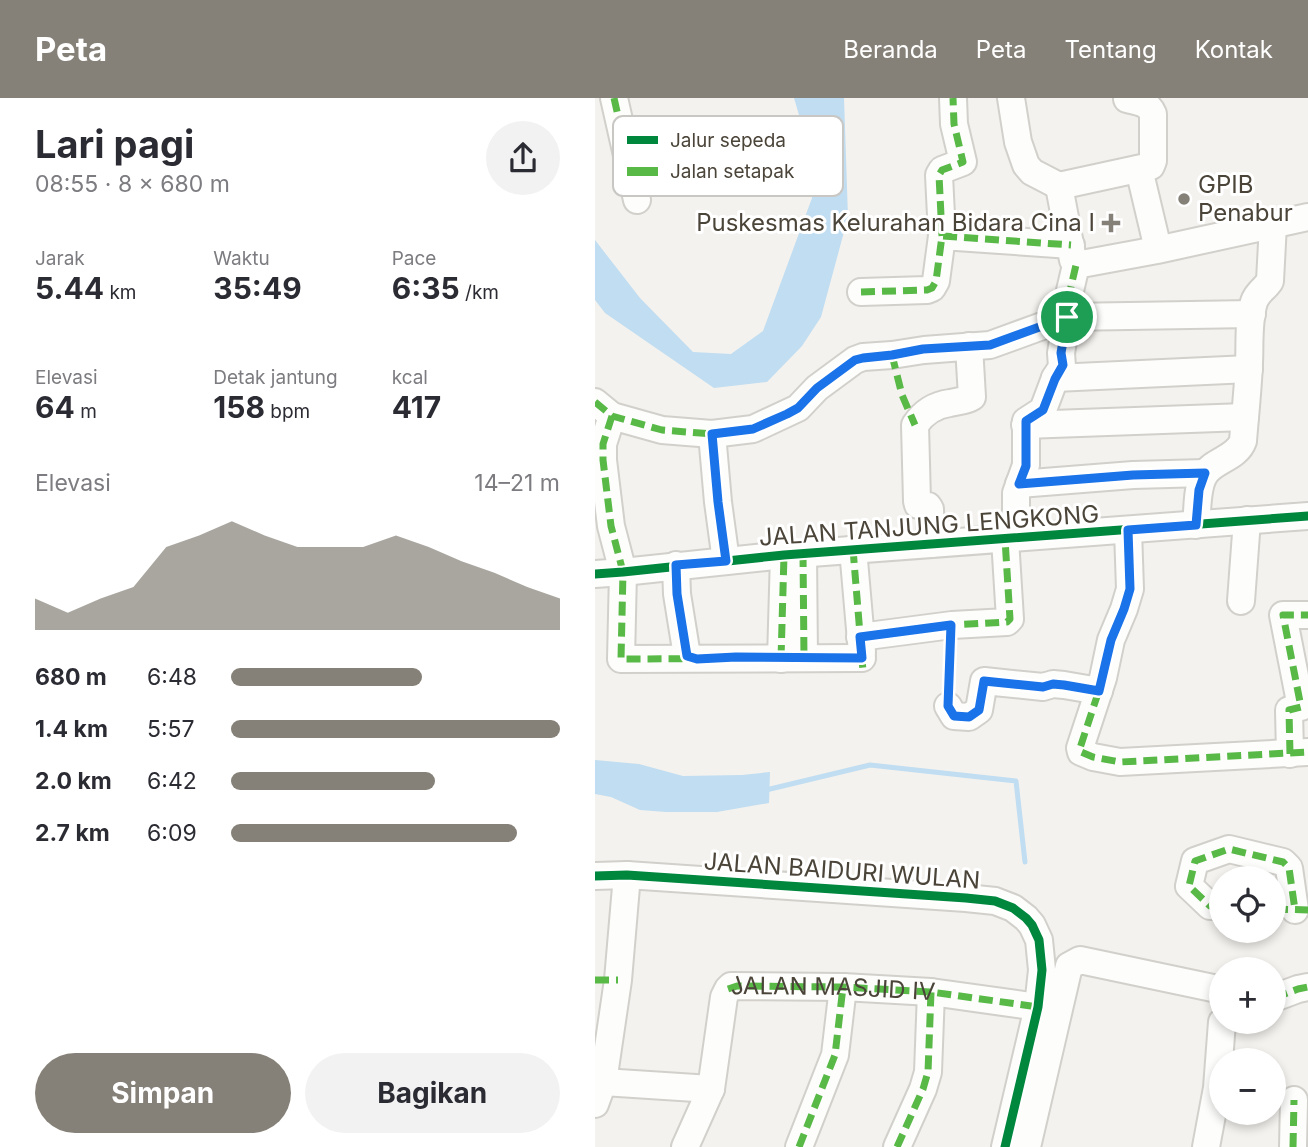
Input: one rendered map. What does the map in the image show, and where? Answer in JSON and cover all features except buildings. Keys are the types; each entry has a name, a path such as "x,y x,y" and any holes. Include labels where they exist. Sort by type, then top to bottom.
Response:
{"street":[{"path":"614,98 618,116"},
{"path":"860,292 927,290 932,288 936,281 942,236 939,175 942,170 963,162 954,124 953,98"},
{"path":"1011,98 1018,142 1026,165 1033,172 1059,186 1151,166 1153,114 1150,107 1144,103 1127,99"},
{"path":"1139,169 1158,249"},
{"path":"1059,186 1073,255 1067,317 1061,353 1063,365 1043,410 1028,419 1025,425 1026,466 1016,493 1016,511 1008,539 1010,619 1007,622 951,625 862,655 621,659 623,572 600,484 603,409 662,430 712,434 753,429 798,408 817,388 855,360 863,358 923,349 990,345 1067,317 1252,314"},
{"path":"635,196 636,200"},
{"path":"942,236 1073,255 1158,249 1308,216"},
{"path":"1196,525 1199,490 1205,473 1241,446 1252,314 1259,292 1271,281 1273,224"},
{"path":"931,544 930,509 928,506 918,505 917,501 915,425 923,415 938,405 972,397 969,346"},
{"path":"1055,379 1249,369"},
{"path":"1025,425 1245,417"},
{"path":"712,434 726,561"},
{"path":"1019,484 1133,475 1205,473"},
{"name":"JALAN TANJUNG LENGKONG","path":"595,574 853,549 1308,516"},
{"path":"1241,601 1247,520"},
{"path":"1128,530 1130,589 1111,640 1081,752 1120,762 1299,753 1289,710 1305,706 1283,615 1308,615"},
{"path":"853,549 862,655"},
{"path":"792,658 793,554"},
{"path":"676,565 677,594 689,657"},
{"path":"948,706 954,716 969,717 979,710 984,681 1043,687 1053,684 1099,691"},
{"path":"1209,905 1189,886 1195,861 1229,849 1283,862 1289,868 1292,910"},
{"path":"627,875 606,980 599,1093 711,1088 685,1147"},
{"name":"JALAN BAIDURI WULAN","path":"595,876 627,875 966,898 995,901 1013,908 1032,925 1039,940 1042,970 1038,1007 1005,1147"},
{"path":"1027,1147 1069,966 1080,960 1209,987"},
{"name":"JALAN MASJID IV","path":"711,1088 724,997 727,989 737,986 843,987 931,992 1038,1007"},
{"path":"1286,993 1308,986"},
{"path":"799,1147 835,1055 843,987"},
{"path":"897,1147 923,1090 928,1072 931,992"},
{"path":"1206,1147 1217,1088 1220,1034"},
{"path":"1293,1147 1294,1100"}],"water":[{"path":"794,98 844,98 848,217 821,317 802,346 767,382 714,388 605,313 595,300 595,240 640,298 693,352 731,354 763,331 812,196 843,196 843,116 799,116"},
{"path":"595,760 639,764 683,776 770,772 769,803 717,812 640,810 611,797 595,794"}],"waterway":[{"path":"766,790 870,765 1016,781 1025,862"}],"marked path":[{"path":"614,98 618,116"},
{"path":"942,236 939,175 942,170 963,162 954,124 953,98"},
{"path":"636,196 637,200"},
{"path":"861,292 932,288 936,281 942,236 1071,245"},
{"path":"595,402 612,416 662,430 712,434 753,429 798,408 817,388 863,357 990,345 1067,317 1076,265"},
{"path":"892,355 902,395 915,425"},
{"path":"612,416 603,444 603,460 611,526 623,572 621,659 862,658"},
{"path":"712,434 726,561"},
{"path":"1128,530 1130,589 1111,640 1103,678 1081,752 1120,762 1308,752"},
{"path":"860,637 952,625 1007,622 1010,619 1005,539"},
{"path":"853,549 863,671"},
{"path":"803,553 804,658"},
{"path":"781,659 784,555"},
{"path":"676,565 677,594 689,657"},
{"path":"1290,754 1289,710 1301,707 1283,615 1308,615"},
{"path":"948,706 954,716 969,717 979,710 984,681 1043,687 1053,684 1099,691"},
{"path":"1209,905 1189,886 1195,861 1229,849 1283,862 1289,868 1295,910"},
{"path":"1286,909 1308,910"},
{"path":"595,980 618,980"},
{"path":"728,989 737,986 843,987 931,992 1038,1007"},
{"path":"799,1147 835,1055 843,987"},
{"path":"1286,994 1308,987"},
{"path":"897,1147 928,1072 931,992"},
{"path":"1293,1147 1294,1100"}],"cycle path":[{"path":"595,574 784,555 1308,516"},
{"path":"595,876 627,875 966,898 995,901 1013,908 1032,925 1039,940 1042,970 1038,1007 1005,1147"}],"place":[{"name":"GPIB Penabur","path":"1184,199"},
{"name":"Puskesmas Kelurahan Bidara Cina I","path":"1111,223"}],"route":[{"path":"1067,317 1061,353 1063,365 1043,410 1026,421 1026,466 1019,484 1133,475 1205,473 1199,490 1196,525 1128,530 1130,589 1111,640 1099,691 1053,684 1043,687 984,681 979,710 969,717 954,716 948,706 951,625 860,637 862,658 697,659 687,656 677,594 676,565 726,561 712,434 753,429 787,414 798,408 817,388 855,360 923,349 990,345 1067,317"}]}
